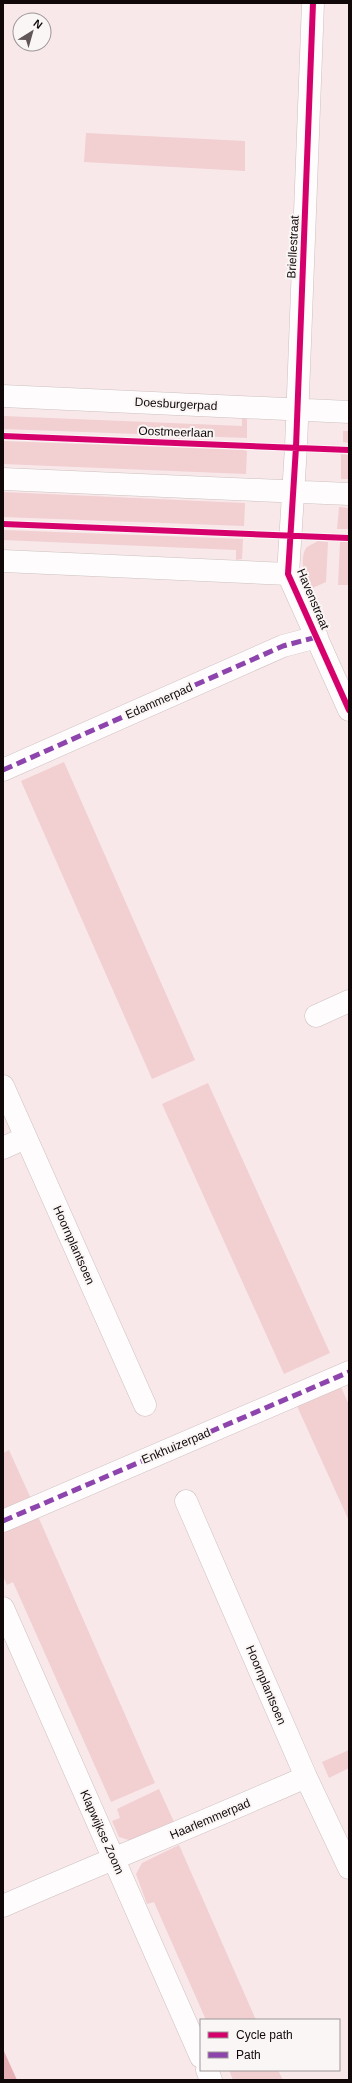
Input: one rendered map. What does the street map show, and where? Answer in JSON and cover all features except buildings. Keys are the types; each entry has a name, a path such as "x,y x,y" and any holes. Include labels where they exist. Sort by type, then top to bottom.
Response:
{"street":[{"name":"Briellestraat","path":"292,491 313,3"},
{"name":"Doesburgerpad","path":"3,396 349,412"},
{"path":"3,479 349,494"},
{"name":"Havenstraat","path":"292,491 288,574 349,710"},
{"path":"3,561 288,574"},
{"name":"Edammerpad","path":"3,770 283,646 317,637"},
{"path":"316,1016 349,1001"},
{"name":"Hoornplantsoen","path":"3,1086 145,1405"},
{"path":"3,1148 25,1138"},
{"name":"Enkhuizerpad","path":"3,1521 349,1372"},
{"name":"Hoornplantsoen","path":"186,1501 306,1777 349,1868"},
{"name":"Klapwijkse Zoom","path":"3,1608 200,2055"},
{"name":"Haarlemmerpad","path":"3,1906 114,1858 182,1832 306,1777"}],"shaded area":[{"path":"86,133 245,141 245,171 84,162"},
{"path":"3,416 242,426 242,417 247,417 247,438 3,429"},
{"path":"343,431 349,431 349,443 343,442"},
{"path":"3,441 243,450 247,451 246,474 3,464"},
{"path":"341,454 349,455 349,479 341,479"},
{"path":"3,492 245,503 244,526 3,517"},
{"path":"339,507 349,508 349,529 337,529"},
{"path":"3,530 243,539 242,559 236,560 236,550 3,540"},
{"path":"318,541 328,542 326,582 308,590 304,575 303,556 307,547"},
{"path":"340,542 349,542 349,585 338,585"},
{"path":"64,762 195,1060 152,1079 21,781"},
{"path":"208,1083 330,1353 284,1374 162,1104"},
{"path":"341,1387 349,1405 349,1521 297,1406"},
{"path":"9,1450 32,1501 3,1514 3,1453"},
{"path":"37,1514 155,1783 111,1802 13,1582 7,1585 3,1576 3,1529"},
{"path":"349,1750 349,1768 329,1778 322,1762"},
{"path":"159,1789 175,1824 132,1841 119,1837 112,1821 120,1818 117,1809"},
{"path":"179,1845 256,2019 206,2019 154,1902 147,1904 136,1874 142,1863"},
{"path":"3,2049 17,2080 3,2080"},
{"path":"229,2071 278,2071 283,2080 233,2080"}],"marked path":[{"path":"3,770 283,646 317,637"},
{"path":"3,1521 349,1372"}],"cycle path":[{"path":"313,3 296,447 288,574 349,710"},
{"name":"Oostmeerlaan","path":"3,436 349,450"},
{"path":"3,524 349,538"}]}
